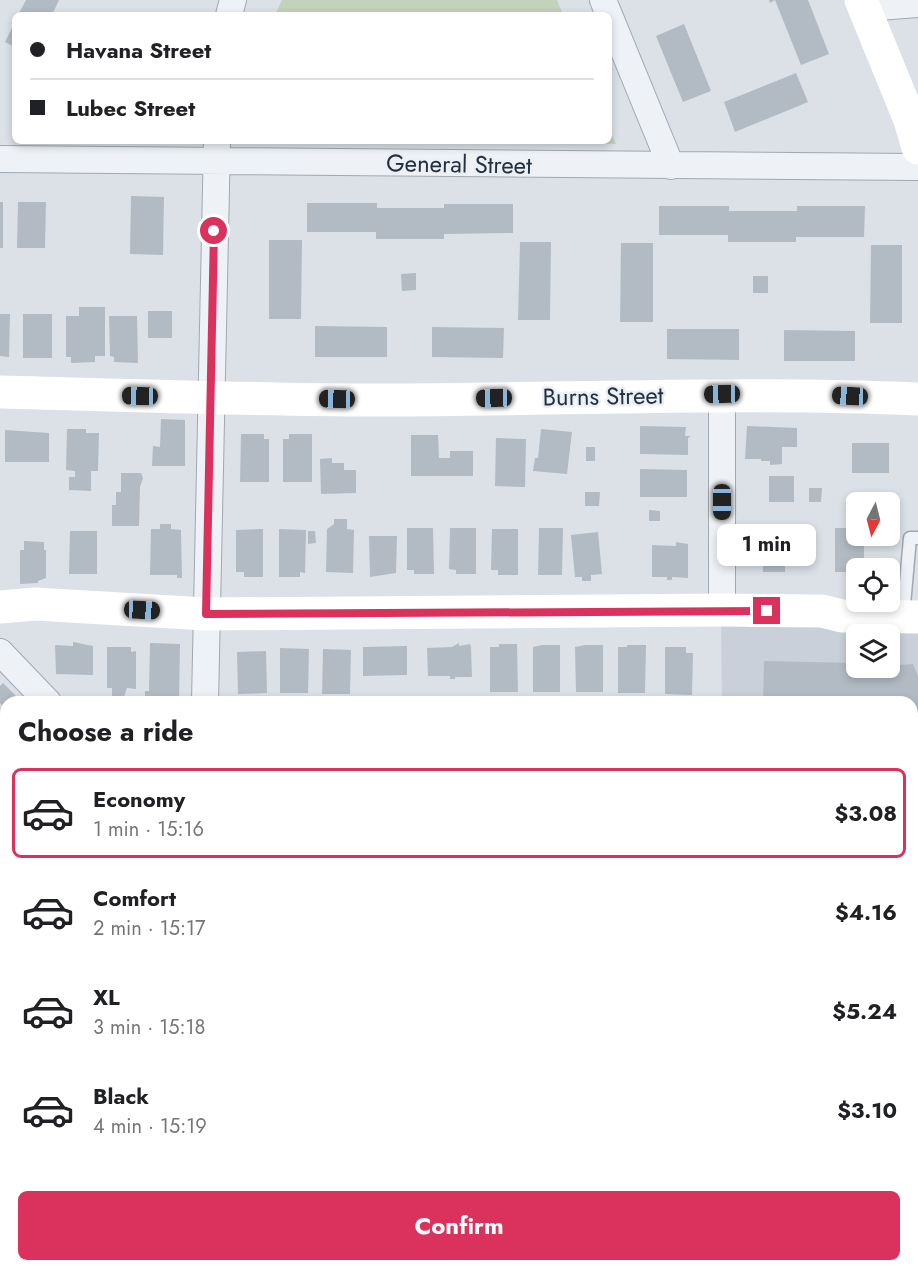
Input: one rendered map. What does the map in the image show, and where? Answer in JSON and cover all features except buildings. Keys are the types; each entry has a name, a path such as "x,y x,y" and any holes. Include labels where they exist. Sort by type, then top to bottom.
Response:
{"street":[{"path":"918,4 863,4 910,120 918,148"},
{"path":"612,22 671,166"},
{"path":"205,696 216,150"},
{"name":"General Street","path":"0,159 216,150 671,166 918,167"},
{"name":"Burns Street","path":"0,392 379,400 722,394 805,394 918,399"},
{"path":"722,394 722,610"},
{"path":"0,606 35,604 206,614 722,610 822,611 842,616 911,617"},
{"path":"0,652 42,696"}],"lane":[{"path":"911,617 913,566 910,538 918,538"}],"shaded area":[{"path":"721,617 918,617 918,696 722,696"}],"green space":[{"path":"282,0 557,0 562,12 276,12"}],"route":[{"path":"214,231 206,614 767,611"}]}
